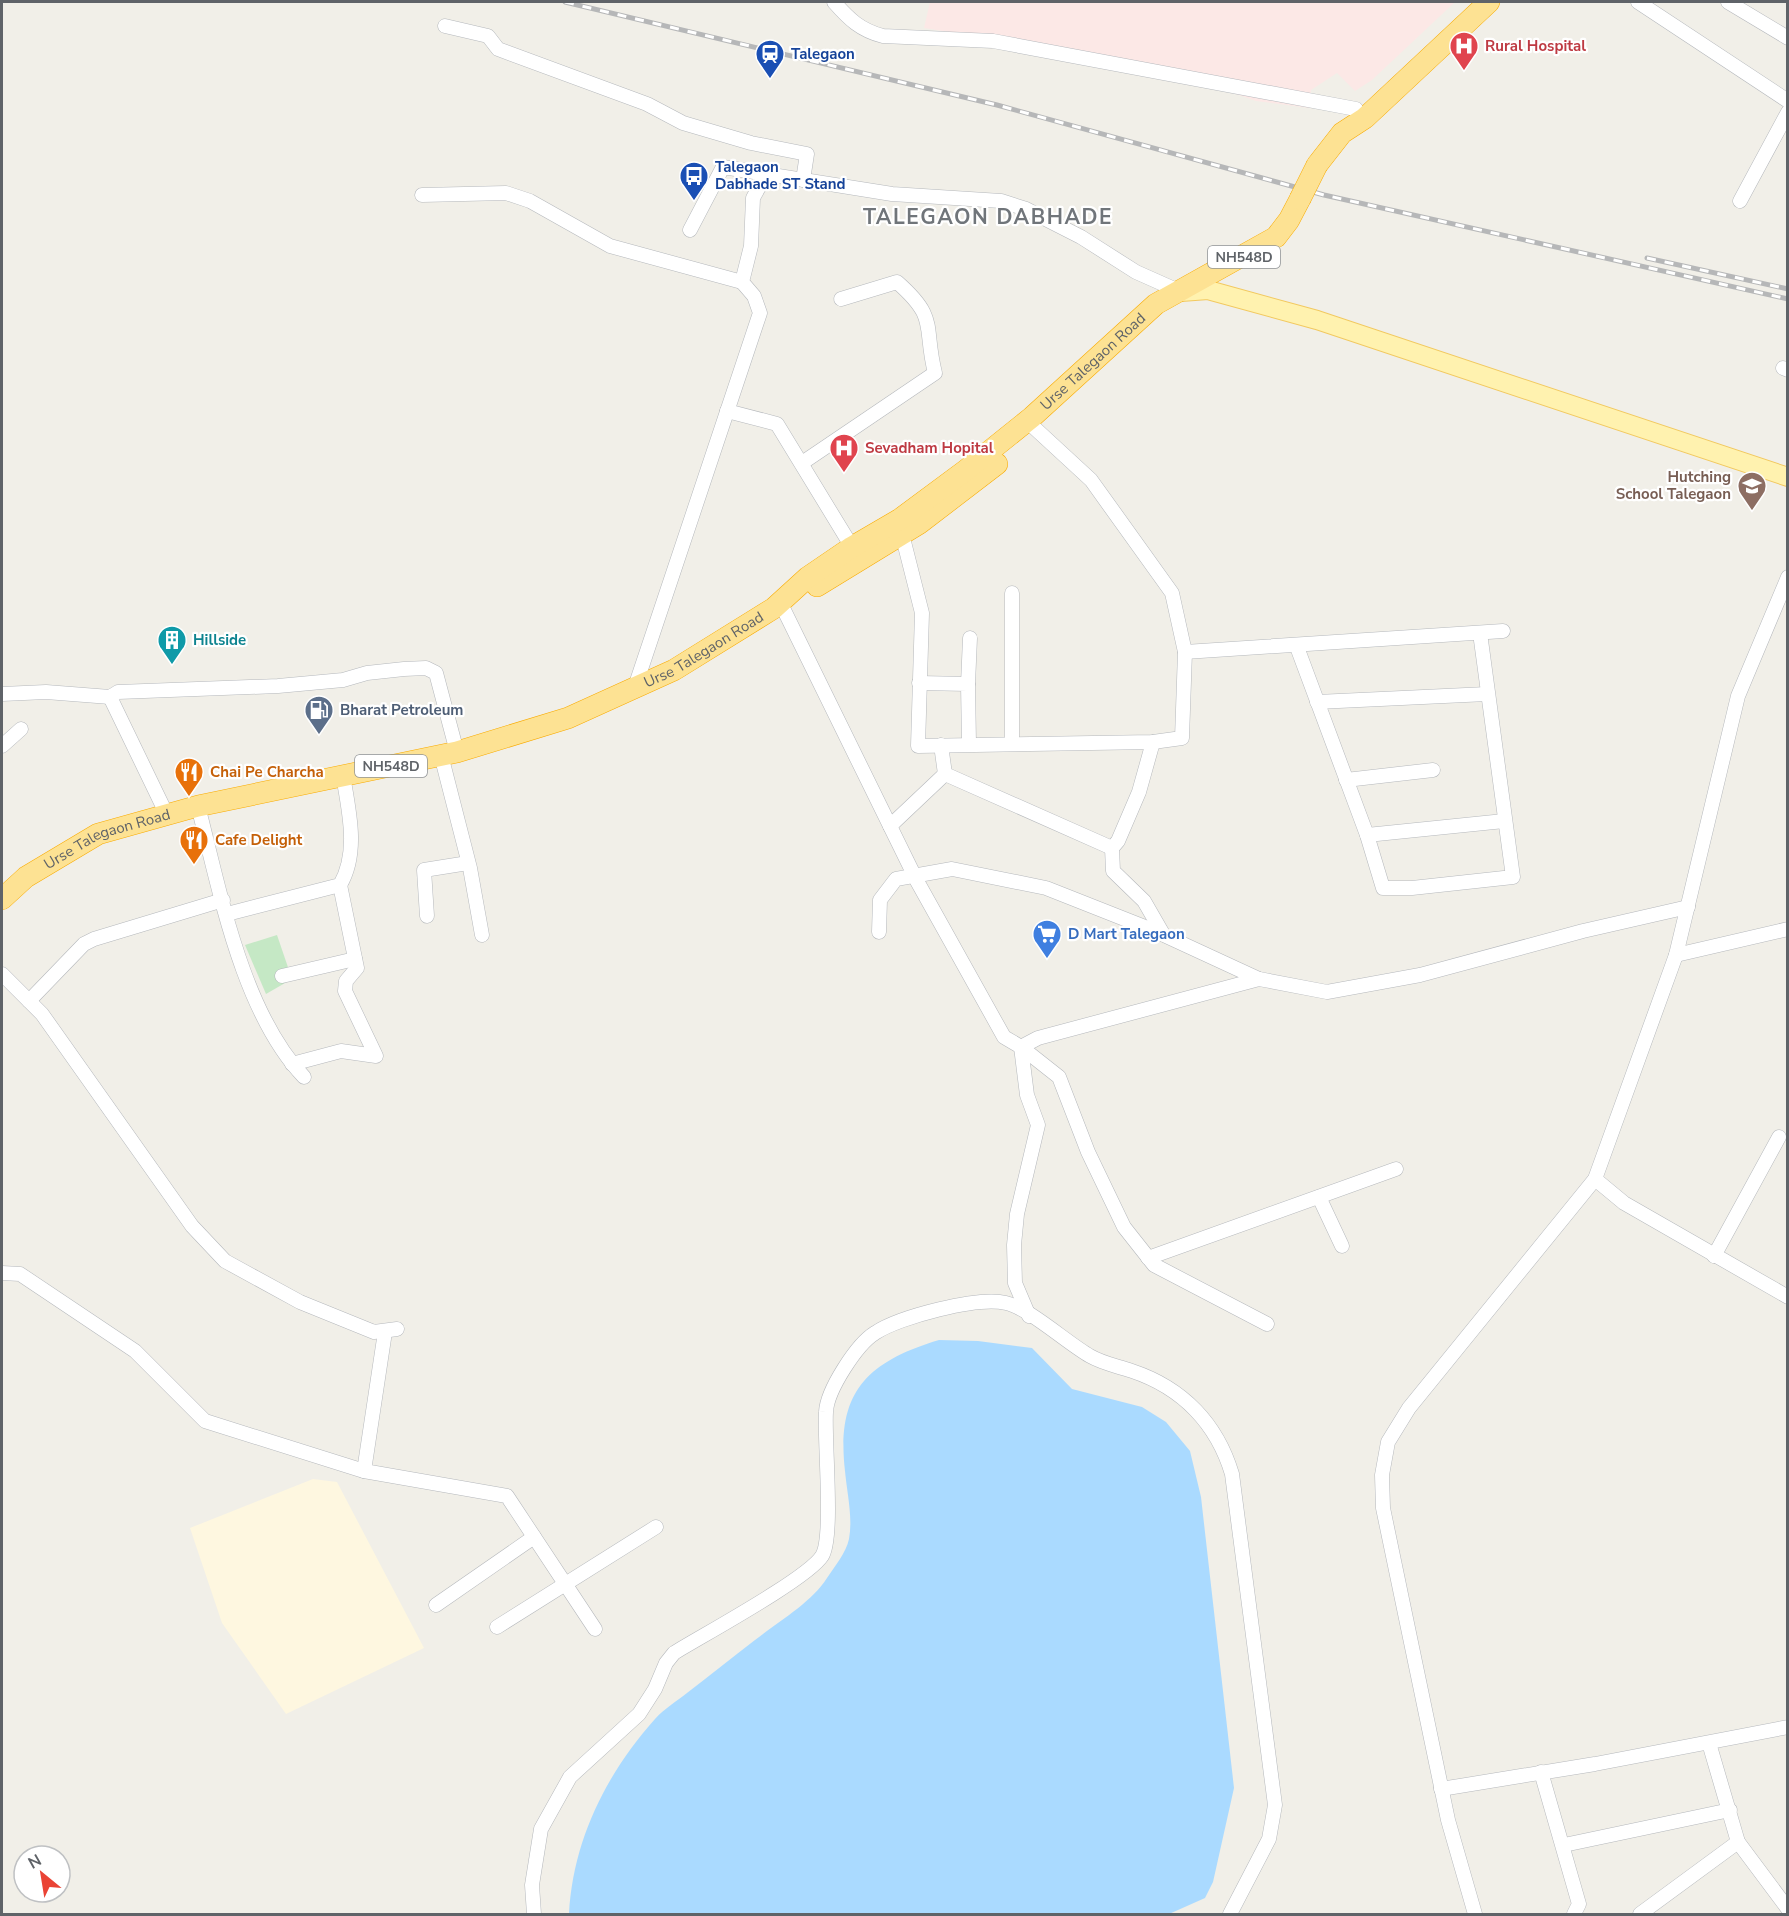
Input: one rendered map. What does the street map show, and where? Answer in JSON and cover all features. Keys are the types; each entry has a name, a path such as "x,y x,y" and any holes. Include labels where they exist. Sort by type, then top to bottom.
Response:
{"highway":[{"name":"NH548D","path":"1342,133 1356,109 1474,2"},
{"name":"NH548D","path":"1342,133 1365,118 1489,2"},
{"name":"Urse Talegaon Road","path":"2,899 26,877 98,834 198,806 449,754 568,718 674,670 777,606 808,577 918,506 1033,425 1156,304 1173,301 1276,237 1289,220 1317,165 1342,133"},
{"name":"NH548D","path":"777,606 816,587 902,534 973,484 1033,425"}],"main road":[{"path":"1173,301 1208,290 1317,320 1788,477"}],"street":[{"path":"834,2 860,28 883,36 993,41 1356,109"},
{"path":"1638,2 1788,101"},
{"path":"1728,2 1788,38"},
{"path":"445,26 488,36 498,49 647,104 683,123 751,143 807,154 803,180"},
{"path":"1740,201 1788,112"},
{"path":"690,230 723,168 892,194 1001,201 1026,209 1081,237 1136,273 1173,301"},
{"path":"742,282 751,246 753,198 766,174"},
{"path":"423,195 506,193 530,201 610,246 742,282 754,296 760,313 634,690"},
{"path":"802,463 935,373 930,354 928,317 915,298 897,282 841,298"},
{"path":"727,411 777,424 852,547"},
{"path":"902,534 922,613 918,746 1152,742 1182,738 1185,652 1172,593 1091,480 1033,425"},
{"path":"1475,1914 1441,1789 1383,1508 1382,1475 1388,1442 1422,1391 1595,1179 1676,955 1738,696 1788,577"},
{"path":"1012,593 1012,743"},
{"path":"777,606 915,876 1004,1037 1021,1047 1059,1077 1088,1152 1124,1227 1154,1265 1175,1278 1267,1324"},
{"path":"1185,652 1503,631"},
{"path":"1297,646 1383,888 1412,888 1513,877 1480,633"},
{"path":"969,744 970,638"},
{"path":"2,694 46,692 110,697 118,692 278,686 343,680 367,673 426,668 436,673 482,934"},
{"path":"919,683 968,684"},
{"path":"1317,702 1487,694"},
{"path":"110,697 167,815"},
{"path":"2,746 21,729"},
{"path":"1152,742 1139,792 1118,841 1112,848 1113,871 1143,901 1163,934"},
{"path":"941,745 945,774"},
{"path":"1346,780 1433,770"},
{"path":"890,826 945,774"},
{"path":"945,774 1112,848"},
{"path":"227,914 340,885 347,874 350,855 350,818 343,776"},
{"path":"198,806 227,914 268,1027 278,1048 304,1077"},
{"path":"1366,835 1504,821"},
{"path":"427,916 424,870 468,863"},
{"path":"879,932 880,900 896,879 952,869 1046,888 1163,934 1259,979 1327,992 1420,975 1583,931 1688,907"},
{"path":"292,1064 341,1051 376,1056 345,991 346,981 357,968 340,885"},
{"path":"29,1001 84,944 223,900"},
{"path":"1676,955 1788,929"},
{"path":"282,976 355,959"},
{"path":"2,974 42,1014 192,1226 225,1261 300,1302 374,1332 391,1331 363,1471"},
{"path":"1021,1047 1038,1038 1259,979"},
{"path":"1021,1047 1027,1095 1038,1125 1017,1214 1014,1245 1015,1283 1029,1316"},
{"path":"1713,1256 1779,1137"},
{"path":"1148,1258 1396,1169"},
{"path":"1595,1179 1624,1203 1788,1297"},
{"path":"1319,1197 1342,1246"},
{"path":"2,1273 20,1274 123,1342 205,1421 363,1471 507,1496 595,1629"},
{"path":"534,1914 532,1885 541,1829 570,1777 639,1714 655,1689 666,1663 674,1653 796,1578 821,1557 827,1532 826,1410 836,1383 862,1345 873,1334 888,1325 952,1307 1006,1303 1089,1356 1105,1364 1134,1372 1180,1396 1204,1417 1225,1452 1232,1474 1275,1805 1269,1839 1230,1914"},
{"path":"497,1627 656,1527"},
{"path":"436,1605 534,1537"},
{"path":"1441,1789 1788,1727"},
{"path":"1708,1743 1738,1842 1788,1909 1778,1914"},
{"path":"1542,1772 1580,1904 1574,1914"},
{"path":"1564,1845 1730,1810"},
{"path":"1640,1914 1738,1842"}],"shaded area":[{"path":"930,2 1455,2 1372,80 1355,91 1337,73 1311,90 1309,108 1256,101 1196,80 1005,41 924,28"},
{"path":"313,1479 337,1482 424,1648 286,1714 222,1623 190,1528"}],"green space":[{"path":"277,935 292,979 266,994 245,945"}],"water":[{"path":"939,1340 978,1341 1032,1348 1072,1389 1142,1407 1166,1422 1190,1451 1201,1497 1234,1788 1213,1882 1205,1898 1169,1914 569,1914 577,1860 585,1834 607,1785 637,1740 666,1708 804,1604 820,1587 843,1554 848,1544 850,1522 843,1444 852,1401 861,1384 892,1359"}],"railway":[{"path":"565,2 997,105 1324,195 1788,299"},
{"path":"1647,258 1788,289"}],"place":[{"name":"Rural Hospital","path":"1464,72"},
{"name":"Talegaon","path":"770,80"},
{"name":"Talegaon Dabhade ST Stand","path":"694,202"},
{"name":"Sevadham Hopital","path":"844,474"},
{"name":"Hutching School Talegaon","path":"1752,512"},
{"name":"Hillside","path":"172,666"},
{"name":"Bharat Petroleum","path":"319,736"},
{"name":"Chai Pe Charcha","path":"189,798"},
{"name":"Cafe Delight","path":"194,866"},
{"name":"D Mart Talegaon","path":"1047,960"}],"district":[{"name":"TALEGAON DABHADE","path":"988,217"}]}
